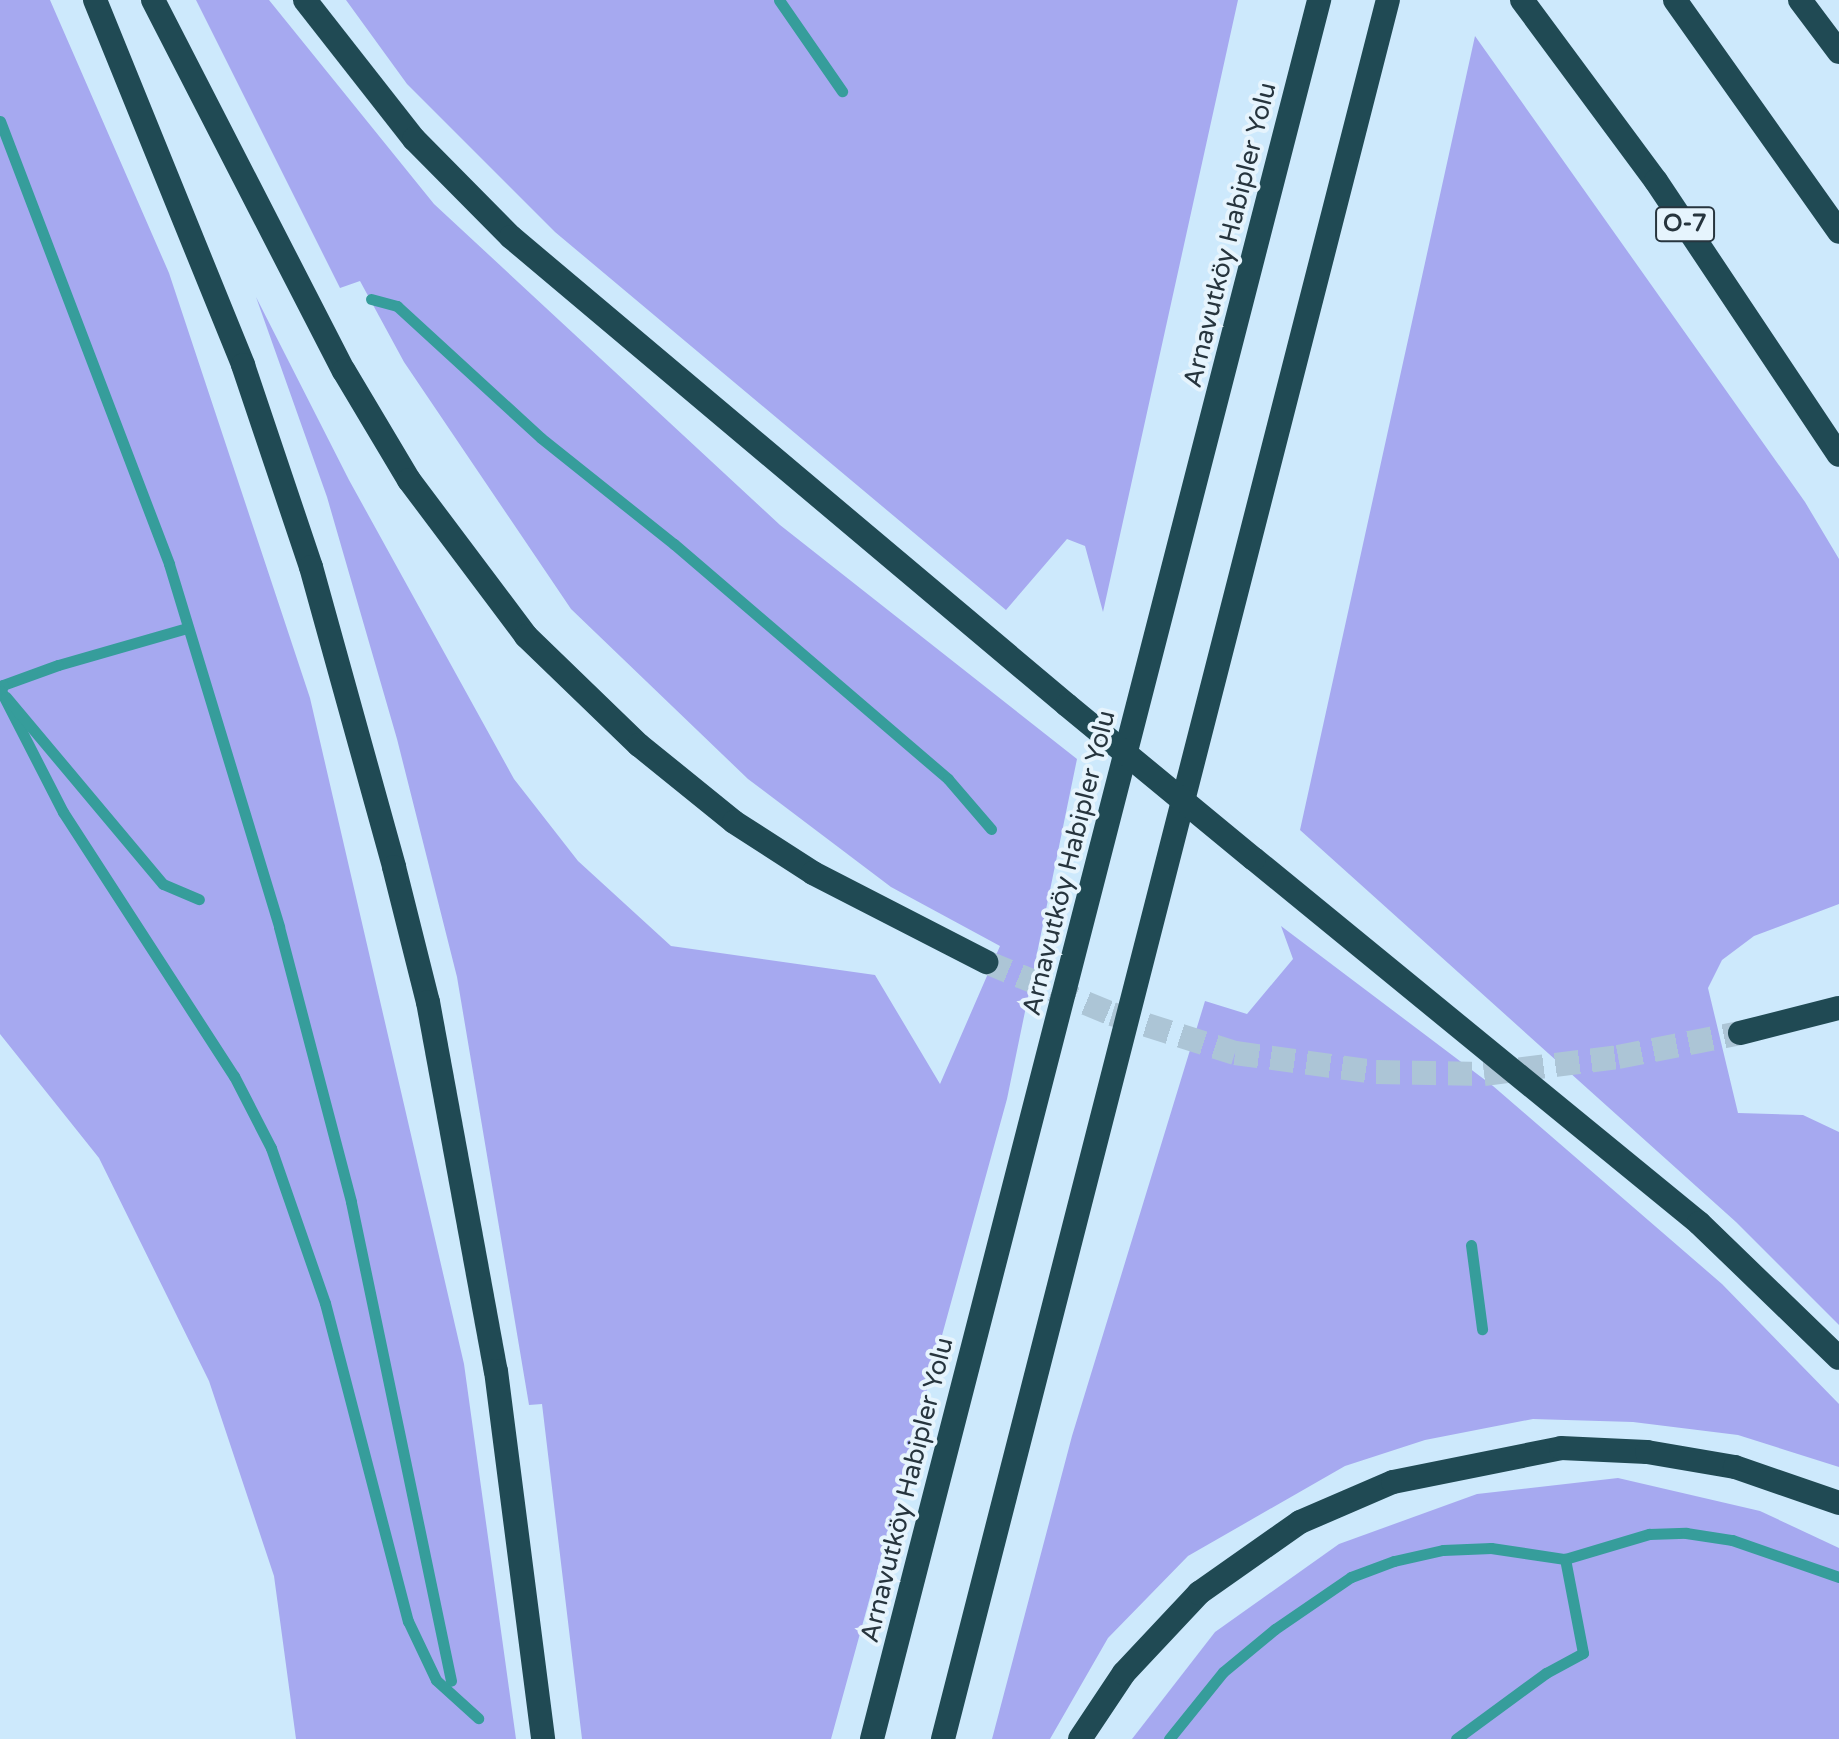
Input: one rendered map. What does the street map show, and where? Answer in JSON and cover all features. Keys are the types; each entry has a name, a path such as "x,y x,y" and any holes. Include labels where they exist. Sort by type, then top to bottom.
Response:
{"highway":[{"path":"95,0 243,365 324,612 390,852 428,1002 496,1371 543,1739"},
{"path":"153,0 344,371 409,480 526,636 639,745 734,822 813,873 986,962"},
{"path":"305,0 414,139 511,237 1067,705 1687,1213 1839,1358"},
{"name":"Arnavutköy Habipler Yolu","path":"872,1739 1319,0"},
{"path":"943,1739 1388,0"},
{"name":"O-7","path":"1522,0 1656,181 1839,455"},
{"path":"1675,0 1839,232"},
{"path":"1800,0 1839,52"},
{"path":"1740,1033 1839,1008"},
{"path":"1080,1739 1124,1673 1199,1593 1300,1522 1393,1482 1561,1448 1647,1452 1735,1467 1839,1503"}],"shaded area":[{"path":"0,0 50,0 169,273 310,698 464,1364 516,1739 296,1739 274,1576 209,1381 99,1158 0,1034"},
{"path":"196,0 269,0 434,204 780,525 1077,759 1007,1099 831,1739 582,1739 542,1404 529,1405 457,977 397,739 327,497 256,297 349,480 514,779 578,861 671,946 875,975 940,1084 1000,946 891,887 748,779 571,609 404,362 360,281 340,288"},
{"path":"346,0 1238,0 1103,612 1085,546 1067,539 1006,610 555,232 407,84"},
{"path":"1475,36 1805,502 1839,559 1839,904 1754,936 1722,960 1708,988 1738,1113 1803,1115 1839,1132 1839,1325 1736,1222 1300,830"},
{"path":"1281,926 1493,1086 1722,1284 1839,1404 1839,1467 1738,1435 1633,1422 1533,1419 1425,1440 1345,1466 1188,1556 1108,1638 1050,1739 992,1739 1072,1436 1205,1001 1247,1014 1293,959"},
{"path":"1618,1478 1760,1511 1839,1548 1839,1739 1132,1739 1215,1632 1339,1544 1477,1494"}],"waterway":[{"path":"779,0 842,91"},
{"path":"0,121 169,564 279,927 351,1202 451,1681"},
{"path":"371,299 397,306 541,438 674,544 948,779 991,829"},
{"path":"187,628 58,665 3,685 1,691 63,812 234,1076 271,1148 325,1303 408,1621 436,1680 478,1718"},
{"path":"6,697 163,884 199,899"},
{"path":"1471,1245 1482,1329"},
{"path":"1169,1739 1223,1672 1275,1629 1351,1577 1394,1561 1443,1550 1491,1548 1565,1559 1649,1534 1686,1533 1732,1540 1839,1577"},
{"path":"1456,1739 1546,1673 1583,1653 1565,1559"}],"tunnel":[{"path":"986,962 1112,1014 1235,1053 1376,1072 1484,1074 1618,1057 1740,1033"}]}
